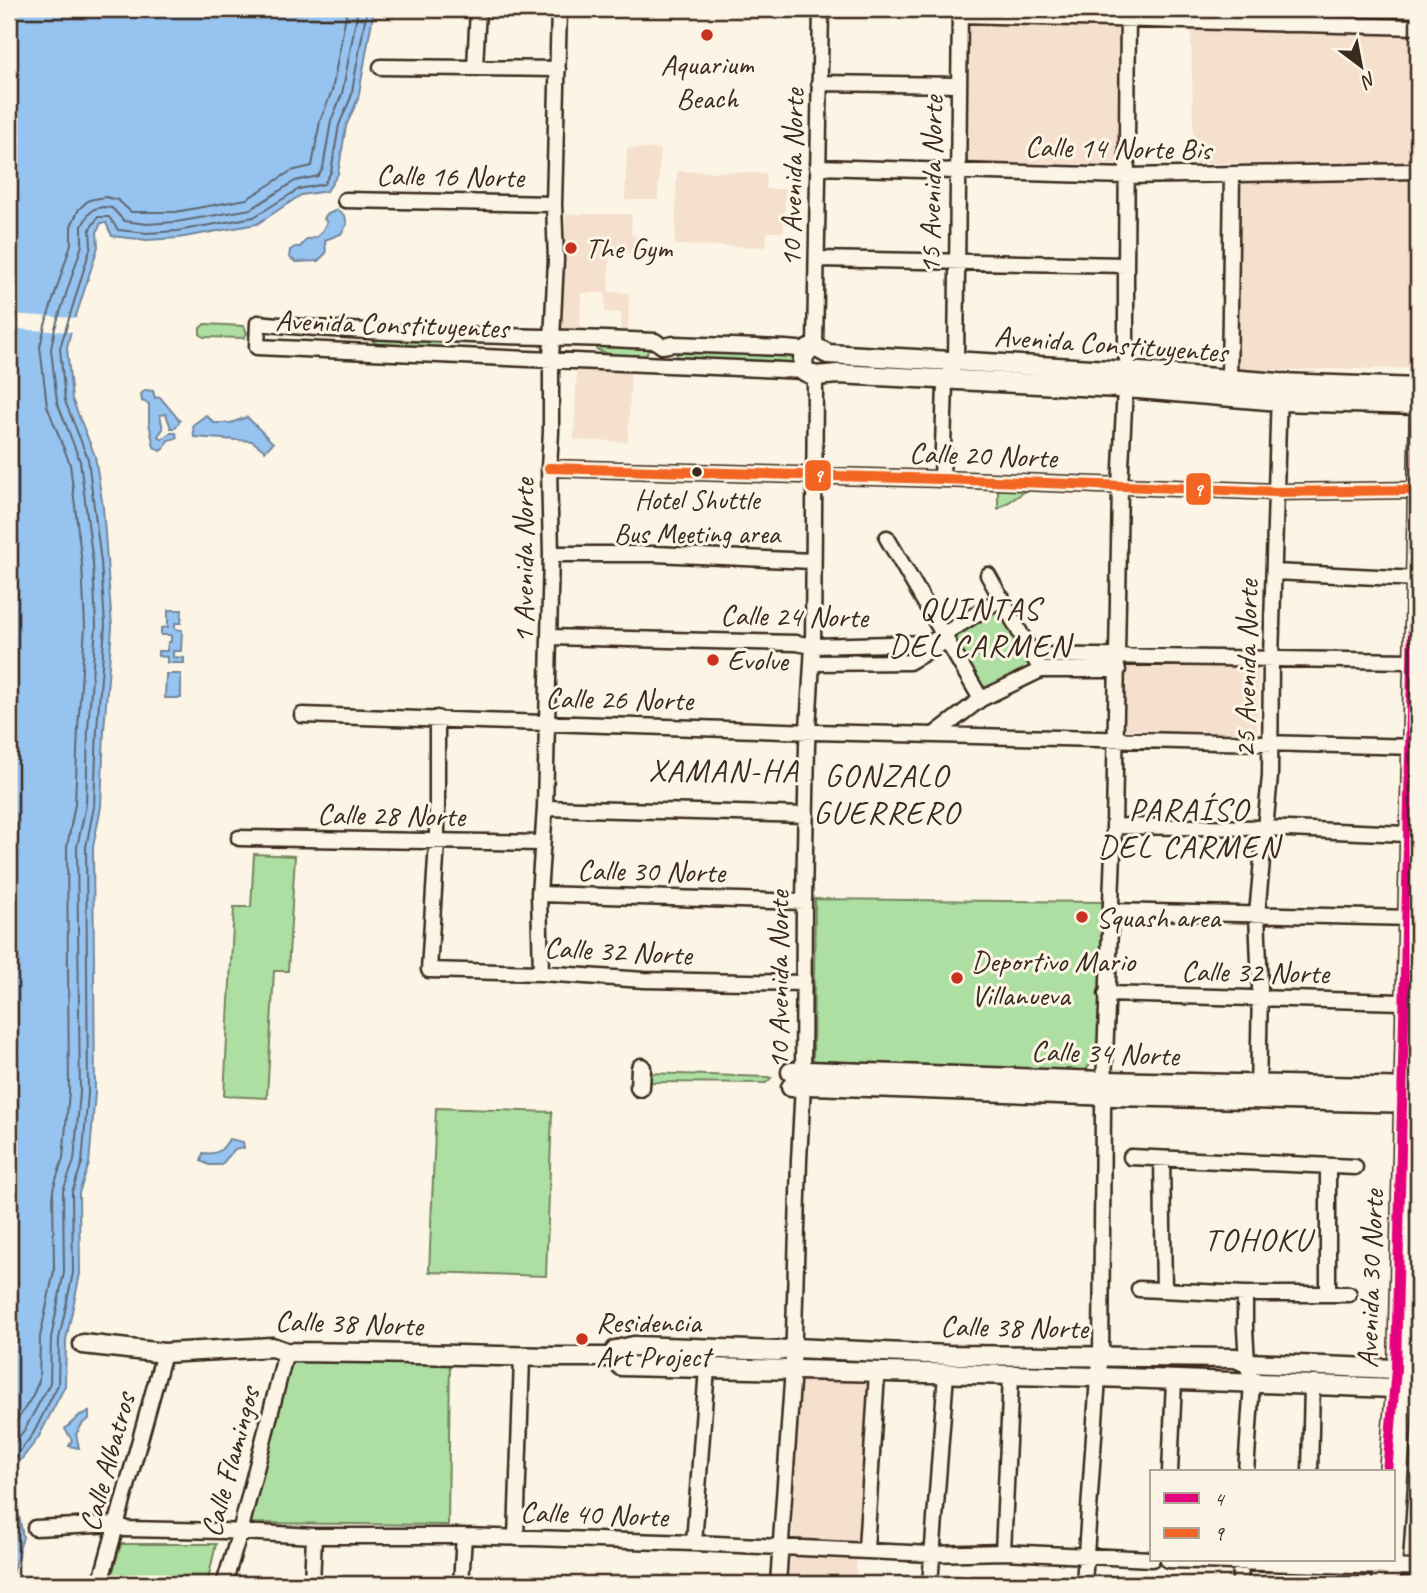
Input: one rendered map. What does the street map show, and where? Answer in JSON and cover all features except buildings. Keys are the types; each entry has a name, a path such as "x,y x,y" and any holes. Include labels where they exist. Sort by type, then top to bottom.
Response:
{"main road":[{"name":"Avenida Constituyentes","path":"1418,388 1279,392 1229,380 1126,380 947,379 824,373 810,362 828,354 956,361 1126,380 1418,405"},
{"path":"640,1087 641,1068"},
{"name":"Calle 34 Norte","path":"797,1079 1411,1096"},
{"name":"Calle 38 Norte","path":"83,1344 164,1353 272,1347 286,1352 383,1352 522,1358 612,1357 621,1366 793,1368 877,1373 1312,1384 1406,1378"},
{"name":"Calle 38 Norte","path":"612,1357 616,1350 634,1346 949,1355 1101,1356 1242,1360 1406,1378"},
{"path":"946,1374 949,1355"}],"street":[{"path":"475,67 478,9"},
{"path":"552,336 556,260 554,204 559,9"},
{"name":"10 Avenida Norte","path":"778,1584 776,1546 794,1349 799,1160 797,1079 803,983 808,732 813,646 813,561 808,475 815,385 810,362 817,259 821,9"},
{"path":"1283,9 1283,24"},
{"path":"960,12 1128,15 1283,24 1418,27"},
{"name":"15 Avenida Norte","path":"956,361 960,12"},
{"path":"1084,1584 1101,1356 1106,994 1114,826 1120,487 1126,380 1128,15"},
{"path":"381,67 558,69"},
{"path":"819,83 959,85"},
{"name":"Calle 14 Norte Bis","path":"817,167 1126,176 1418,171"},
{"path":"1229,380 1232,175"},
{"name":"Calle 16 Norte","path":"345,200 554,204"},
{"path":"817,259 1126,265"},
{"name":"Avenida Constituyentes","path":"258,323 347,331 552,336 655,341 662,346 674,344 798,349 810,362 659,363 257,347 258,323"},
{"path":"317,350 320,329"},
{"path":"346,350 347,331"},
{"path":"368,331 369,351"},
{"name":"1 Avenida Norte","path":"541,973 539,894 545,808 551,554 549,468 552,336"},
{"path":"659,363 668,356 668,351 662,346"},
{"path":"942,479 947,379 956,361"},
{"name":"25 Avenida Norte","path":"1258,1092 1260,999 1257,914 1270,743 1279,392"},
{"path":"1414,918 1407,834 1414,747 1410,661 1416,579 1418,405"},
{"name":"Calle 20 Norte","path":"549,468 1277,492 1415,490"},
{"path":"887,538 981,699"},
{"path":"551,554 655,554 813,561"},
{"path":"1273,572 1416,579"},
{"path":"988,575 1041,670"},
{"name":"Calle 24 Norte","path":"812,663 909,662 1002,598"},
{"name":"Calle 24 Norte","path":"549,636 813,646 930,643 944,638"},
{"path":"1033,655 1118,662"},
{"path":"934,734 981,699 1041,670 1118,662 1271,659 1410,661"},
{"name":"Calle 26 Norte","path":"302,715 1116,741 1414,747"},
{"path":"437,718 438,842"},
{"path":"545,808 806,815"},
{"path":"1114,826 1407,834"},
{"name":"Calle 28 Norte","path":"239,838 542,843"},
{"name":"Calle 32 Norte","path":"438,842 429,970 541,973 644,980 803,983"},
{"path":"1411,1096 1414,918 1418,873"},
{"name":"Calle 30 Norte","path":"539,894 804,902"},
{"path":"1110,911 1414,918"},
{"name":"Calle 32 Norte","path":"1106,994 1412,1002"},
{"name":"Avenida 30 Norte","path":"1396,1470 1406,1378 1413,1275 1411,1096"},
{"name":"Avenida 30 Norte","path":"1387,1470 1406,1378 1411,1096"},
{"path":"1131,1157 1355,1167"},
{"path":"1162,1158 1164,1290"},
{"path":"1328,1166 1328,1294"},
{"path":"1139,1289 1349,1294"},
{"path":"1241,1293 1244,1329 1242,1360 1252,1382 1246,1470"},
{"name":"Calle Flamingos","path":"224,1584 286,1352"},
{"name":"Calle Albatros","path":"100,1584 164,1353"},
{"path":"516,1538 522,1358"},
{"path":"694,1543 707,1368"},
{"path":"866,1549 877,1373"},
{"path":"930,1584 946,1374"},
{"path":"1003,1552 1011,1376"},
{"path":"1170,1470 1174,1380"},
{"path":"1310,1470 1312,1384"},
{"name":"Calle 40 Norte","path":"35,1528 118,1524 125,1529 313,1536 464,1536 1150,1559"},
{"path":"312,1584 313,1536"},
{"path":"461,1584 464,1536"},
{"path":"1240,1584 1240,1562 1385,1565 1418,1569"},
{"name":"Avenida 30 Norte","path":"1379,1584 1385,1565"},
{"name":"Avenida 30 Norte","path":"1385,1565 1393,1584"}],"shaded area":[{"path":"1290,9 1416,9 1418,150 1411,368 1237,371 1238,163 1194,163 1191,30 1289,29"},
{"path":"964,19 1122,24 1117,165 961,162"},
{"path":"627,148 660,149 658,200 625,200"},
{"path":"677,171 766,173 766,189 785,189 784,232 767,232 766,247 675,245"},
{"path":"566,214 632,214 631,235 636,236 636,254 610,253 609,264 609,292 629,293 628,330 621,330 621,313 605,312 605,293 581,293 580,329 559,329"},
{"path":"577,366 631,367 628,442 574,440"},
{"path":"1124,661 1259,664 1257,733 1122,730"},
{"path":"801,1375 870,1378 855,1584 788,1584"},
{"path":"1418,1404 1418,1584 1405,1584"}],"green space":[{"path":"205,324 244,326 247,333 244,338 204,337 200,334 200,328"},
{"path":"376,335 445,341 449,346 446,350 432,349 430,346 379,347 373,341"},
{"path":"596,344 644,345 648,350 646,357 613,356 596,349"},
{"path":"683,351 793,355 796,363 792,366 677,359 677,354"},
{"path":"998,488 1029,489 998,509"},
{"path":"1002,605 1035,664 982,694 947,636"},
{"path":"254,854 295,856 288,971 274,971 267,1098 224,1096 234,907 251,907"},
{"name":"Deportivo Mario Villanueva","path":"815,899 1104,902 1098,1053 1085,1071 813,1061"},
{"path":"648,1073 771,1078 766,1083 648,1082"},
{"path":"436,1108 552,1112 546,1276 429,1272"},
{"path":"292,1359 450,1360 448,1525 245,1523"},
{"path":"121,1544 216,1544 207,1584 109,1584"}],"water":[{"path":"9,9 374,9 358,99 346,126 338,174 327,191 301,195 257,224 178,238 147,240 112,236 106,223 101,223 97,232 98,247 70,335 67,348 72,399 95,456 103,507 112,627 101,807 93,847 95,1093 89,1164 79,1193 80,1274 66,1340 65,1386 38,1438 17,1465 17,1506 23,1537 9,1584"},
{"path":"337,210 345,216 347,224 341,234 325,240 326,253 318,261 296,262 289,257 290,250 320,234 327,222 324,219 326,215"},
{"path":"145,390 153,391 155,398 160,397 180,421 175,428 171,428 166,414 160,415 163,429 158,436 162,439 170,433 176,433 177,438 168,440 160,451 154,447 149,423 149,404 142,401 141,394"},
{"path":"206,415 214,423 231,423 247,417 273,443 265,451 252,441 194,437 193,425"},
{"path":"168,610 182,610 181,623 175,623 175,629 182,630 181,651 173,651 173,657 184,658 184,663 167,663 167,657 158,656 158,651 167,651 168,642 171,642 171,635 161,635 161,628 168,627"},
{"path":"166,674 181,674 181,698 165,698"},
{"path":"229,1139 243,1142 244,1148 234,1150 221,1165 209,1165 201,1161 203,1153 219,1151"},
{"path":"89,1412 89,1419 76,1434 79,1448 69,1446 72,1440 65,1429 80,1415"}],"pier":[{"path":"9,314 79,318 74,332 9,329"}],"transit line":[{"name":"4","path":"1387,1470 1396,1369 1418,406"},
{"name":"9","path":"549,468 1277,492 1415,490"}],"place":[{"name":"Aquarium Beach","path":"707,35"},
{"name":"The Gym","path":"571,248"},
{"name":"Hotel Shuttle Bus Meeting area","path":"697,472"},
{"name":"Evolve","path":"713,660"},
{"name":"Squash area","path":"1082,917"},
{"name":"Deportivo Mario Villanueva","path":"957,978"},
{"name":"Residencia Art Project","path":"582,1339"}],"district":[{"name":"QUINTAS DEL CARMEN","path":"980,626"},
{"name":"XAMAN-HA","path":"724,770"},
{"name":"GONZALO GUERRERO","path":"887,794"},
{"name":"PARAÍSO DEL CARMEN","path":"1189,828"},
{"name":"TOHOKU","path":"1258,1239"}]}
